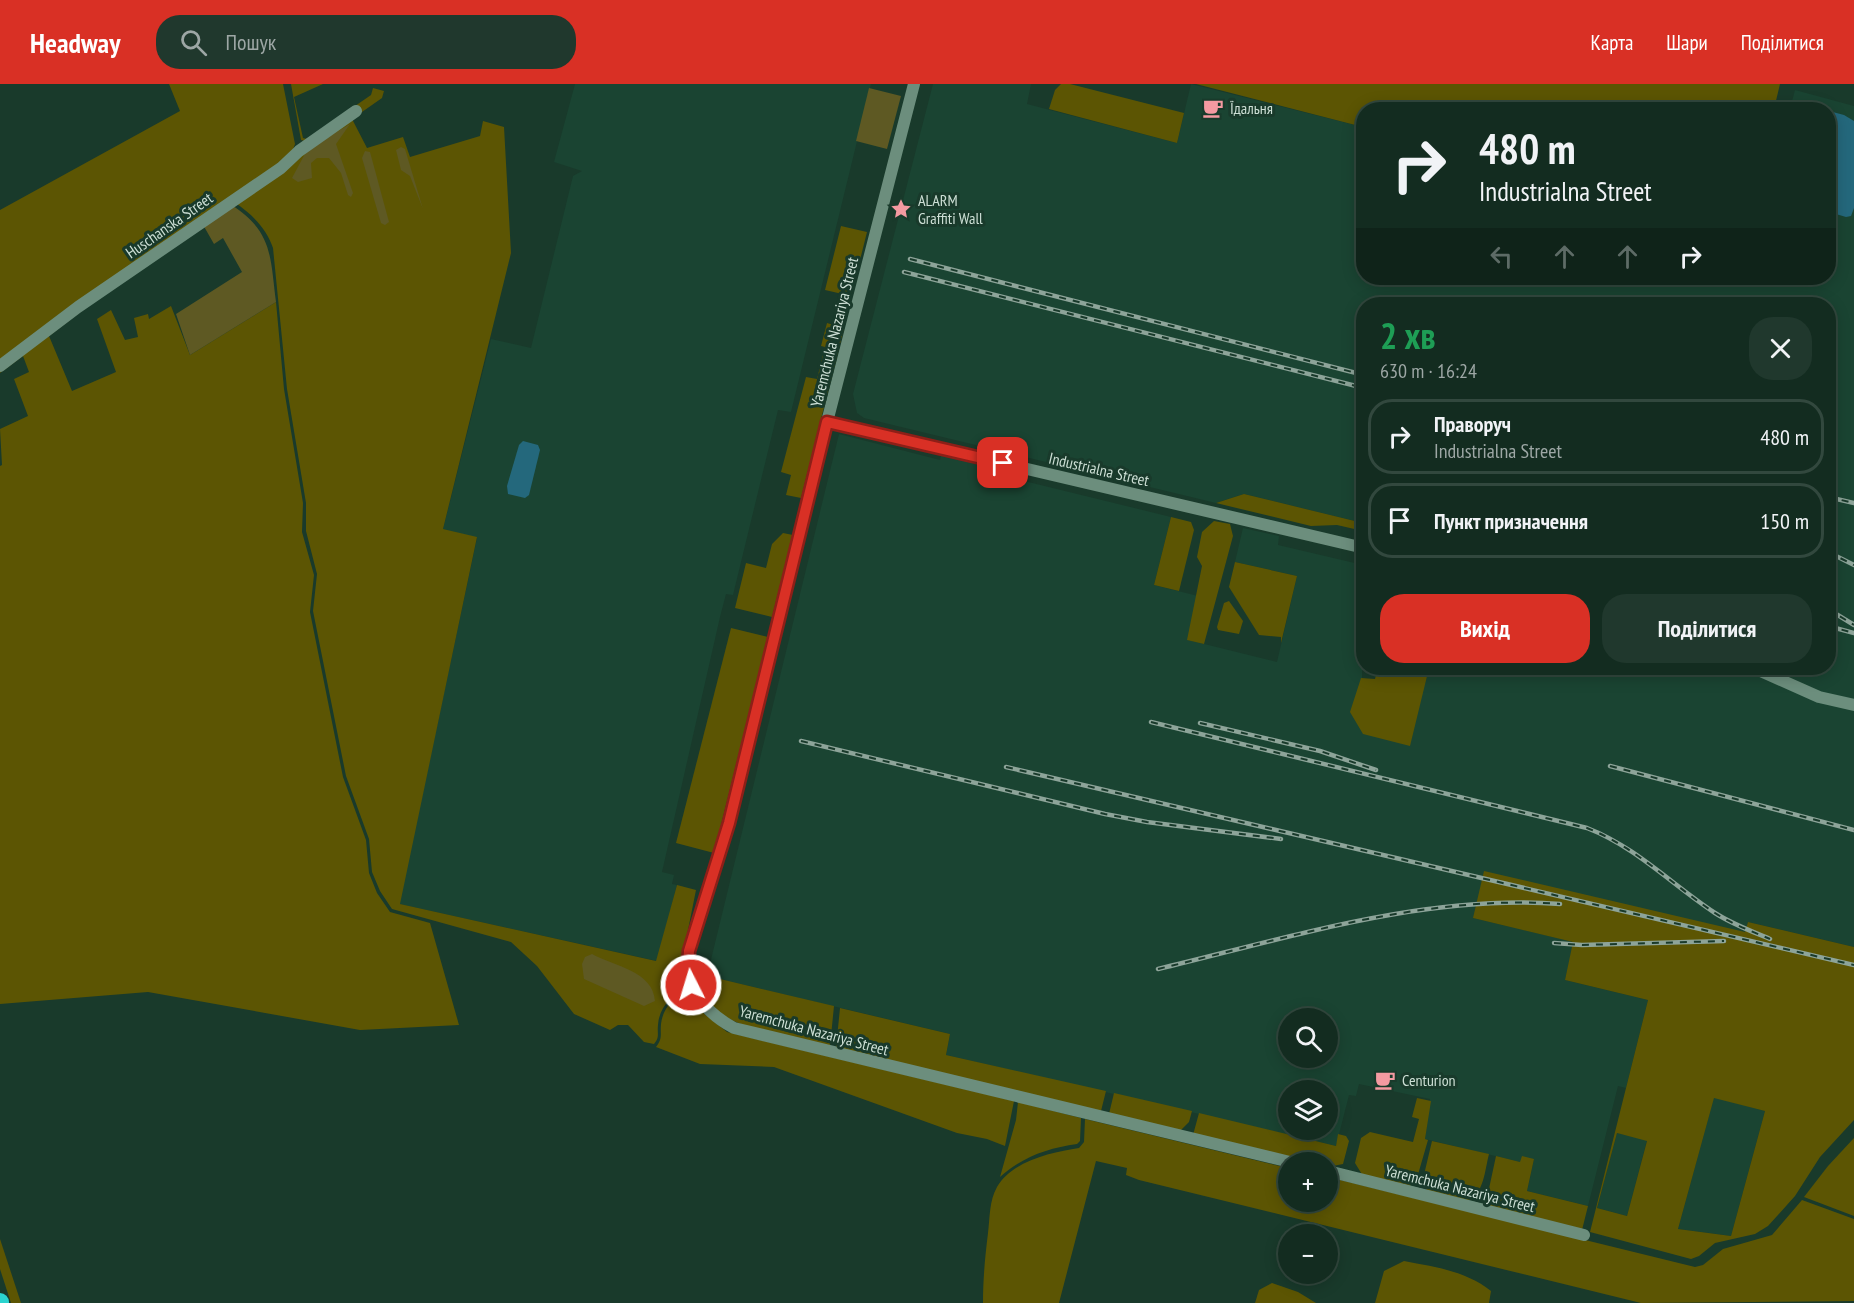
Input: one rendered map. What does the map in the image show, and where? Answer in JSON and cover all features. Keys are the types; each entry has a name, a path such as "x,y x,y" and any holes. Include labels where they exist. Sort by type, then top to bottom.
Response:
{"street":[{"name":"Yaremchuka Nazariya Street","path":"914,84 827,422 729,823 689,951 688,968 691,985 699,998 720,1020 734,1028 780,1042 1278,1159"},
{"name":"Huschanska Street","path":"0,366 78,307 281,168 299,150 356,111"},
{"name":"Industrialna Street","path":"827,422 1356,546"},
{"path":"1770,675 1819,698 1854,705"},
{"name":"Yaremchuka Nazariya Street","path":"1338,1174 1584,1235"}],"shaded area":[{"path":"169,84 283,84 295,144 291,155 0,364 0,210 180,111"},
{"path":"291,84 323,84 294,97 303,138 307,139 371,95 373,88 384,91 382,98 352,119 367,148 403,137 410,157 480,136 483,121 504,127 511,253 443,529 477,537 400,904 656,961 677,885 696,890 685,945 686,986 664,1007 659,1019 658,1037 654,1044 644,1042 628,1025 618,1025 610,1030 574,1014 537,966 511,942 392,909 380,891 372,872 369,839 346,776 313,611 317,574 306,531 306,503 287,389 273,248 258,222 234,202 309,142 301,140"},
{"path":"575,84 871,84 791,412 778,410 733,595 726,594 720,617 662,872 674,875 672,884 677,885 657,961 399,904 477,538 443,529 491,339 531,348 573,176 582,171 554,162"},
{"path":"933,84 1031,84 1027,104 1177,143 1191,84 1356,125 1356,285 1836,285 1836,102 1792,102 1795,90 1854,106 1854,947 1748,922 1746,932 1473,918 1574,942 1565,980 1648,1000 1626,1088 1618,1086 1588,1206 1527,1191 1534,1159 1520,1162 1425,1139 1430,1099 1359,1084 1356,1096 1349,1095 1338,1138 1338,1080 1278,1080 1278,1132 946,1055 950,1034 707,976 839,434 940,460 941,455 1009,472 1008,477 1171,517 1154,585 1198,596 1188,640 1277,662 1297,576 1235,562 1243,528 1279,536 1278,545 1356,563 1356,675 1362,675 1362,679 1375,679 1376,675 1836,675 1836,297 1356,297 1356,521 1244,494 1216,503 864,418 857,413 853,394"},
{"path":"1061,84 1070,84 1184,113 1177,143 1049,109 1055,90"},
{"path":"1196,84 1780,84 1776,102 1356,102 1356,125"},
{"path":"869,88 901,96 887,149 856,141"},
{"path":"350,124 336,144 353,193 351,197 348,195 341,173 329,158 317,158 311,163 312,178 298,182 292,178 307,150"},
{"path":"401,147 405,149 423,209 410,176 401,170 396,150"},
{"path":"365,151 370,152 389,222 385,225 381,223 362,158"},
{"path":"230,204 244,214 262,235 270,258 276,302 190,355 176,314 242,272 223,238 214,244 202,223"},
{"path":"841,226 867,232 851,296 825,290"},
{"path":"276,302 284,389 303,503 302,532 314,575 310,612 343,777 366,840 369,873 377,893 390,912 430,923 459,1025 360,1030 148,992 0,1004 0,466 2,465 0,429 28,416 14,379 29,372 23,356 0,373 0,369 79,313 49,336 72,391 116,372 97,319 111,310 125,340 138,337 134,318 148,314 149,319 171,306 190,355"},
{"path":"827,323 844,328 801,498 786,495 791,475 781,472 806,377 817,379 825,347 821,346"},
{"path":"1244,494 1356,521 1356,529 1337,525 1311,526 1216,503"},
{"path":"1171,517 1191,522 1194,530 1179,591 1154,585"},
{"path":"1214,521 1230,524 1233,536 1204,644 1187,640 1202,566 1197,557 1202,532"},
{"path":"783,533 793,535 772,617 735,608 746,563 766,568 772,544"},
{"path":"1235,562 1297,576 1281,643 1281,637 1259,635 1229,587"},
{"path":"1229,601 1243,621 1239,634 1218,630 1217,627 1224,603"},
{"path":"731,628 768,637 714,853 676,843"},
{"path":"1376,675 1427,675 1410,746 1363,734 1350,712 1361,678 1375,679"},
{"path":"1484,871 1745,932 1748,922 1854,947 1854,1120 1820,1157 1795,1196 1768,1226 1755,1234 1715,1243 1699,1256 1691,1259 1590,1232 1648,1000 1565,980 1573,942 1473,918","holes":["1714,1098 1765,1111 1731,1236 1678,1229","1617,1133 1647,1141 1627,1216 1597,1208"]},
{"path":"592,954 640,976 653,991 655,1001 644,1006 584,979 582,964 585,957"},
{"path":"695,973 834,1006 830,1046 755,1029 728,1018 711,1003"},
{"path":"687,989 696,1007 727,1032 1014,1101 1005,1146 987,1139 957,1133 774,1067 700,1064 656,1047 660,1039 664,1013"},
{"path":"840,1008 950,1034 946,1055 1106,1091 1101,1111 836,1048"},
{"path":"1114,1093 1192,1111 1189,1122 1180,1131 1109,1114"},
{"path":"1714,1097 1765,1111 1731,1236 1678,1229"},
{"path":"1417,1098 1431,1101 1425,1139 1428,1140 1417,1178 1409,1187 1363,1176 1355,1163 1361,1138 1370,1132 1413,1142 1419,1119 1412,1117"},
{"path":"1018,1102 1081,1118 1080,1141 1077,1144 1036,1154 1017,1164 1000,1177 1016,1120"},
{"path":"1199,1113 1278,1132 1278,1140 1311,1140 1336,1146 1338,1134 1346,1136 1349,1141 1343,1164 1338,1165 1338,1152 1278,1152 1278,1155 1193,1135"},
{"path":"1085,1119 1278,1166 1278,1212 1338,1212 1338,1179 1695,1267 1703,1265 1723,1249 1772,1235 1802,1200 1854,1219 1854,1301 1641,1303 1338,1229 1338,1224 1319,1224 1139,1180 1126,1175 1127,1168 1096,1161 1059,1303 983,1303 990,1210 997,1187 1012,1170 1022,1164 1045,1155 1079,1148 1084,1142"},
{"path":"1617,1133 1647,1140 1627,1216 1597,1208"},
{"path":"1854,1138 1854,1216 1804,1197"},
{"path":"1310,1140 1338,1140 1336,1146"},
{"path":"1432,1141 1489,1154 1483,1181 1473,1198 1467,1201 1427,1191 1423,1179"},
{"path":"1496,1156 1520,1162 1522,1156 1534,1159 1527,1191 1588,1206 1582,1230 1489,1208 1487,1198"},
{"path":"0,1239 21,1303 11,1303 0,1269"},
{"path":"1404,1261 1461,1274 1491,1291 1489,1303 1375,1303 1384,1271"},
{"path":"1272,1283 1298,1292 1316,1303 1255,1303 1259,1290"}],"water":[{"path":"1836,113 1854,121 1854,208 1851,216 1836,214"},
{"path":"523,441 538,445 540,450 529,495 525,498 508,494 507,486 519,445"}],"railway":[{"path":"910,259 1356,373"},
{"path":"904,272 1356,386"},
{"path":"1836,499 1854,503"},
{"path":"1836,556 1854,565"},
{"path":"1836,614 1854,625"},
{"path":"1836,628 1854,633"},
{"path":"1151,722 1587,828 1621,845 1721,917 1770,939"},
{"path":"1200,723 1320,751 1376,770"},
{"path":"801,741 1105,814 1147,822 1281,839"},
{"path":"1610,766 1854,830"},
{"path":"1006,767 1854,965"},
{"path":"1158,969 1307,932 1408,912 1509,903 1560,904"},
{"path":"1554,943 1582,945 1724,941"}],"place":[{"name":"Їдальня","path":"1213,108"},
{"name":"ALARM Graffiti Wall","path":"901,209"},
{"name":"Centurion","path":"1385,1080"}],"route":[{"path":"691,985 688,968 689,951 729,823 827,422 1003,463"}]}
